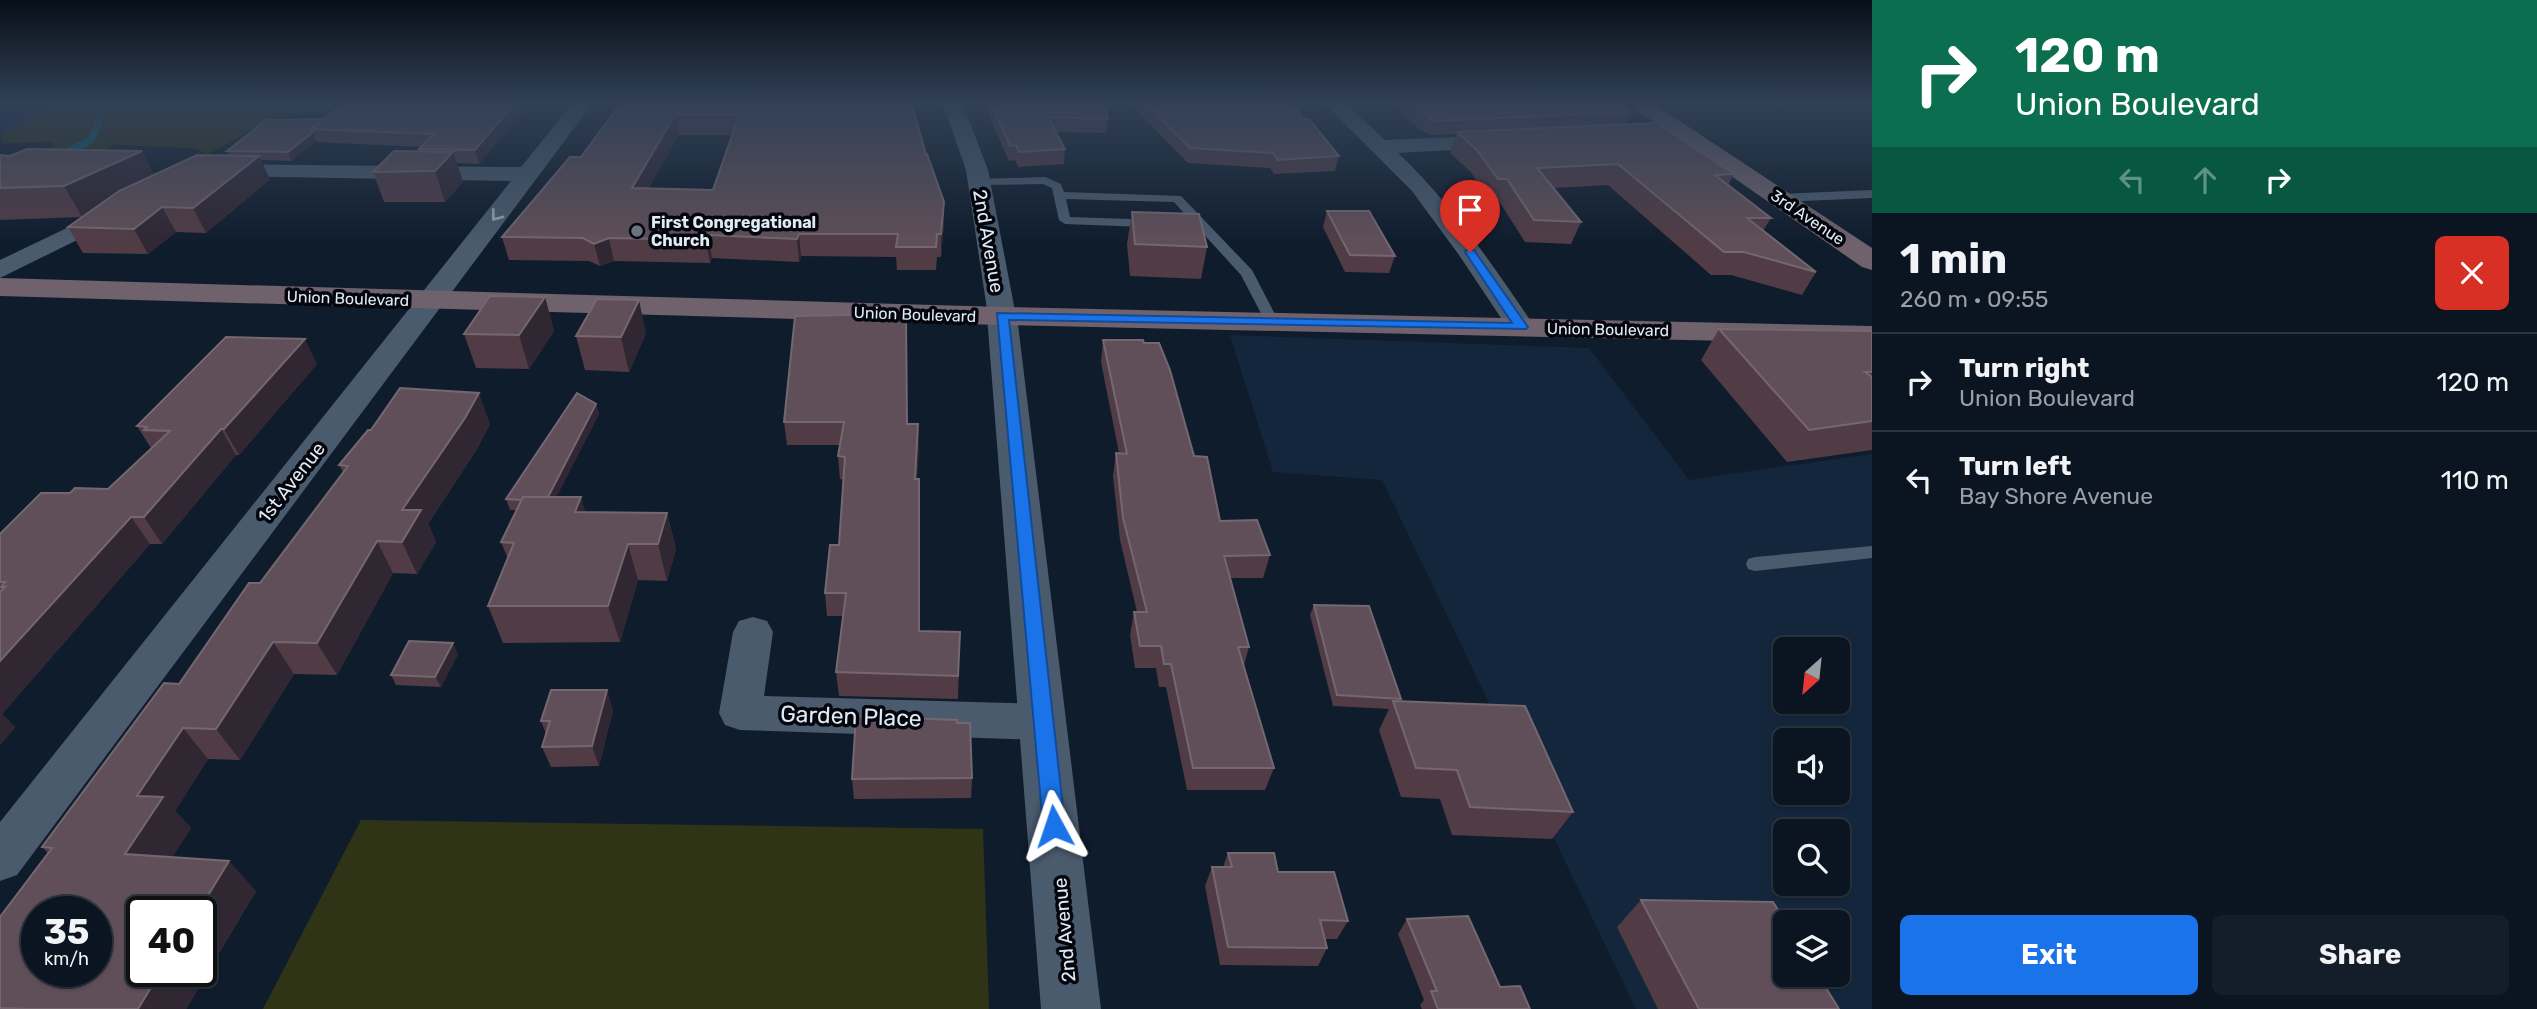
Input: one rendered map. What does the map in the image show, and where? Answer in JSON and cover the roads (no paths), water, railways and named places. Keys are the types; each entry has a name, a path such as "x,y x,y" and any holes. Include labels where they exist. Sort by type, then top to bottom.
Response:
{"main road":[{"name":"3rd Avenue","path":"1710,151 1872,261"},
{"name":"Union Boulevard","path":"0,288 1002,316 1872,335"}],"street":[{"name":"1st Avenue","path":"0,859 546,151"},
{"name":"2nd Avenue","path":"969,151 979,182 1002,316 1071,1009"},
{"path":"1383,151 1420,186 1470,252 1521,327"},
{"path":"192,175 204,169 245,168 529,174"},
{"path":"0,270 131,204"},
{"name":"Garden Place","path":"753,632 740,713 1044,722"}],"lane":[{"path":"979,182 1045,180 1057,186 1065,220 1202,225"},
{"path":"1779,198 1872,194"},
{"path":"1059,195 1177,199 1247,273 1272,322"},
{"path":"1755,564 1872,552"}],"waterway":[{"path":"57,157 69,151"}],"place":[{"name":"First Congregational Church","path":"637,231"}]}
